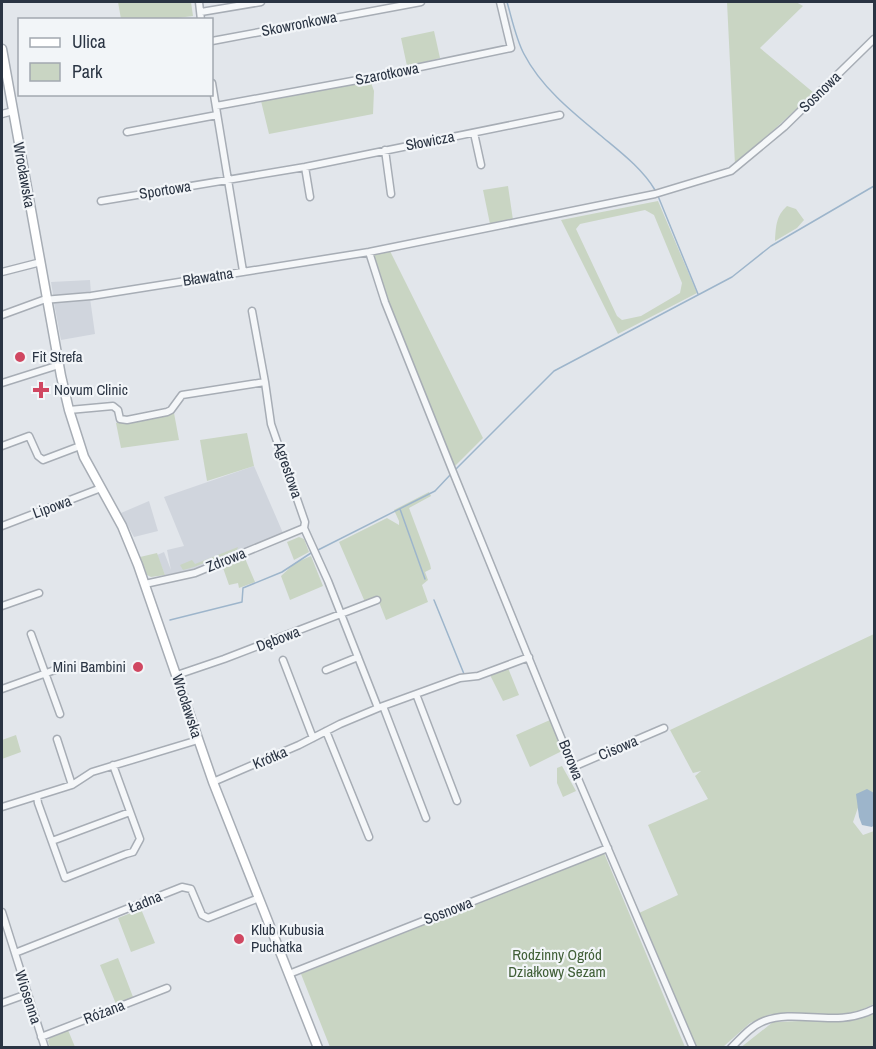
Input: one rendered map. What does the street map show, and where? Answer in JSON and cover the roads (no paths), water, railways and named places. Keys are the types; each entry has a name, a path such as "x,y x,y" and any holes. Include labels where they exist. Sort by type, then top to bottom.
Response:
{"street":[{"path":"199,2 201,18"},
{"path":"201,12 261,2"},
{"name":"Skowronkowa","path":"213,41 422,2"},
{"name":"Szarotkowa","path":"216,106 363,79 511,48 500,2"},
{"name":"Sosnowa","path":"655,194 731,171 765,144 874,39"},
{"name":"Wrocławska","path":"2,49 24,182 59,365 80,446 130,544 213,782 318,1047"},
{"path":"213,89 243,272"},
{"path":"2,114 13,111"},
{"path":"127,132 217,115"},
{"name":"Słowicza","path":"229,180 560,115"},
{"name":"Słowicza","path":"474,132 481,165"},
{"name":"Słowicza","path":"385,150 392,194"},
{"path":"304,167 310,197"},
{"name":"Sportowa","path":"101,201 229,180"},
{"name":"Bławatna","path":"48,300 91,296 369,252 655,194"},
{"name":"Borowa","path":"369,252 385,302 573,767 693,1047"},
{"path":"2,272 41,262"},
{"path":"2,315 48,300"},
{"name":"Agrestowa","path":"252,311 272,424 305,522 304,528 342,614"},
{"path":"2,383 59,365"},
{"path":"69,410 113,406 117,407 120,419 123,420 167,412 182,396 265,382"},
{"path":"2,446 29,436 38,456 44,460 80,446"},
{"name":"Lipowa","path":"2,526 101,488"},
{"name":"Zdrowa","path":"145,584 195,573 304,528"},
{"path":"2,606 39,593"},
{"name":"Dębowa","path":"177,675 377,600"},
{"path":"342,614 426,818"},
{"path":"31,634 60,714"},
{"path":"326,670 358,657"},
{"name":"Krótka","path":"213,782 381,707 460,678 473,678 529,657"},
{"path":"283,660 314,738"},
{"path":"2,689 63,668"},
{"path":"416,694 457,801"},
{"name":"Cisowa","path":"573,767 664,728"},
{"path":"326,731 369,837"},
{"path":"57,739 72,785"},
{"path":"2,807 72,785 92,772 198,740"},
{"path":"37,796 65,878 133,852 140,839 113,765"},
{"path":"52,841 130,812"},
{"name":"Sosnowa","path":"289,974 608,848"},
{"name":"Ładna","path":"15,953 182,887 191,889 202,915 208,918 259,898"},
{"name":"Wiosenna","path":"2,912 5,932 15,953 45,1047"},
{"name":"Różana","path":"41,1037 167,988"},
{"path":"2,1003 27,994"},
{"path":"731,1047 757,1025 774,1018 834,1020 856,1016 874,1009"}],"water":[{"path":"867,789 874,793 874,825 872,827 862,825 859,817 856,794"}],"waterway":[{"path":"507,2 521,48 539,77 568,108 637,167 655,190"},
{"path":"455,470 554,371 732,277 771,246 874,186"},
{"path":"658,196 698,294"},
{"path":"318,550 435,491 451,474"},
{"path":"400,509 425,579"},
{"path":"170,620 242,602 243,588 282,572 311,553"},
{"path":"434,600 464,674"}],"place":[{"name":"Fit Strefa","path":"20,357"},
{"name":"Novum Clinic","path":"41,390"},
{"name":"Mini Bambini","path":"138,667"},
{"name":"Klub Kubusia Puchatka","path":"239,939"}],"park label":[{"name":"Rodzinny Ogród Działkowy Sezam","path":"557,964"}]}
